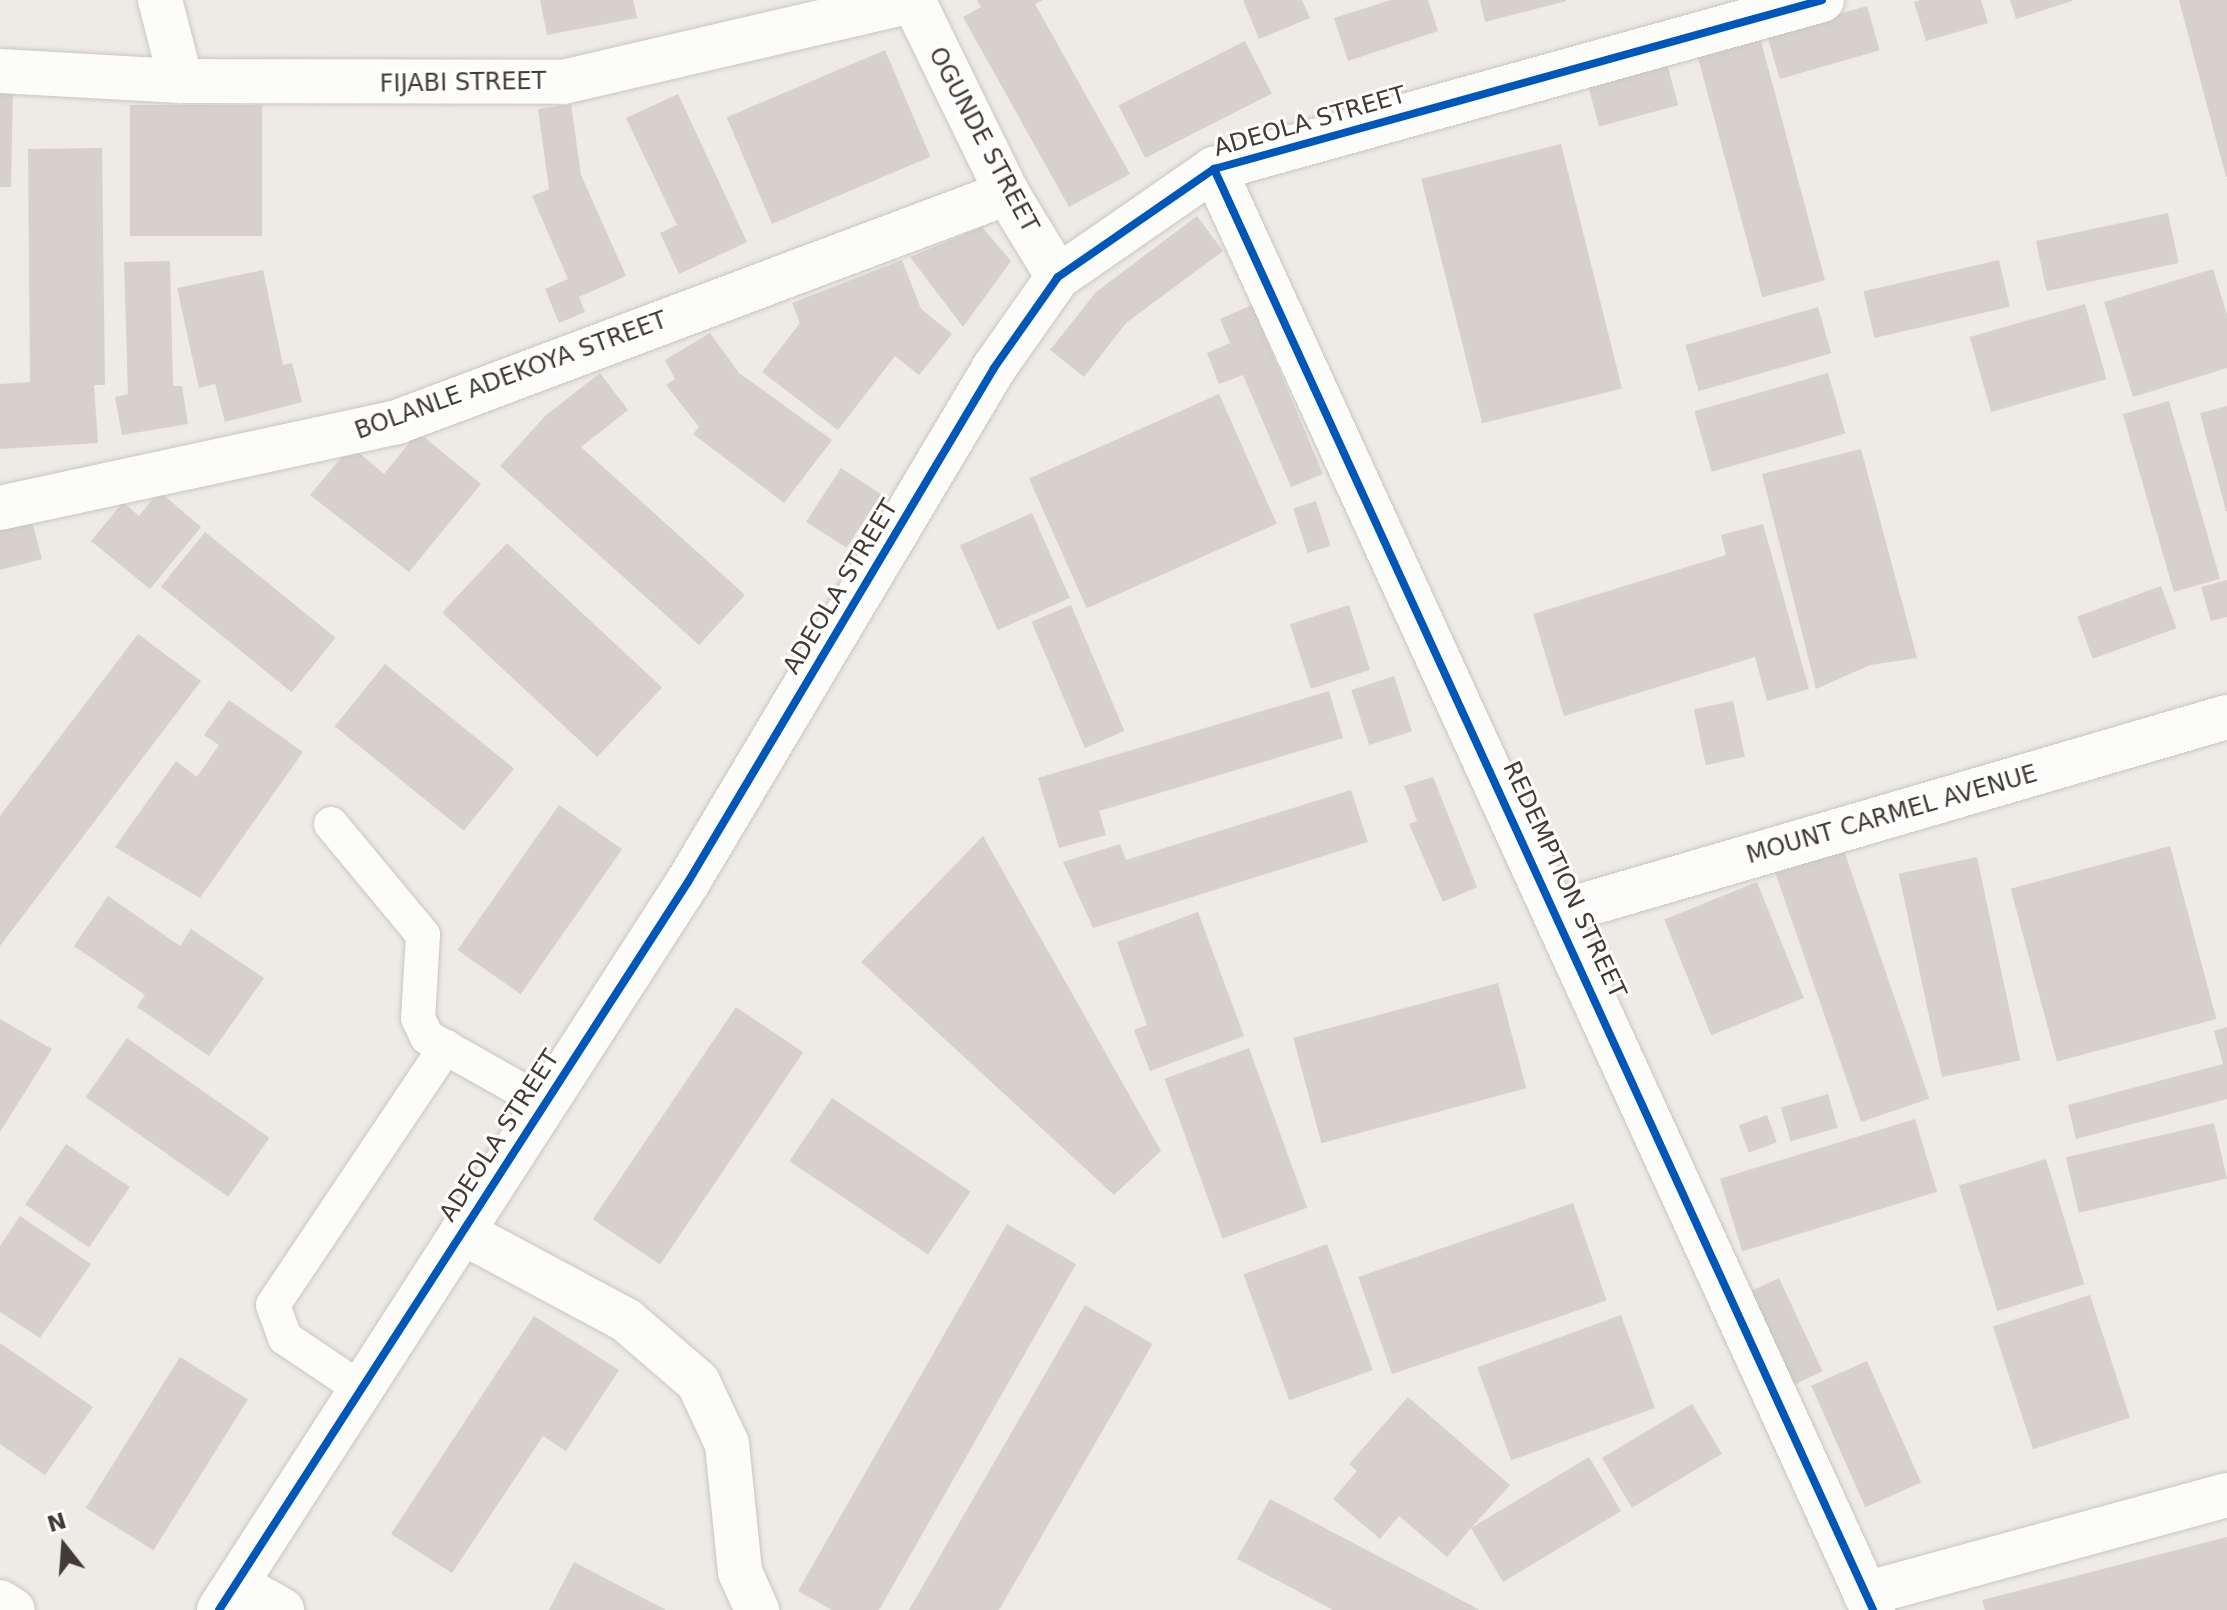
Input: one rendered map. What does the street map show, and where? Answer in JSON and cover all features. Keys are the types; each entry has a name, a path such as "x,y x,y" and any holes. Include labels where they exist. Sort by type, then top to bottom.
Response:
{"street":[{"path":"160,0 181,81"},
{"name":"ADEOLA STREET","path":"227,1597 688,882 994,368 1058,277 1214,169 1822,0"},
{"name":"FIJABI STREET","path":"0,71 181,81 563,82 914,1"},
{"name":"OGUNDE STREET","path":"914,1 1007,193 1058,277"},
{"name":"REDEMPTION STREET","path":"1214,169 1557,913 1869,1602"},
{"name":"BOLANLE ADEKOYA STREET","path":"0,508 397,422 1007,193"},
{"name":"MOUNT CARMEL AVENUE","path":"1557,913 2227,717"},
{"path":"462,1232 626,1320 698,1382 727,1444 740,1572 757,1610"},
{"path":"1869,1602 2227,1495"},
{"path":"227,1597 282,1610"},
{"path":"0,1602 13,1610"}],"lane":[{"path":"331,824 423,935 418,1018 427,1037 544,1103"},
{"path":"361,1389 285,1338 273,1305 446,1047"}],"building":[{"path":"540,0 633,0 637,18 547,35"},
{"path":"977,0 1043,0 1035,4 1130,174 1069,207 963,17 981,7"},
{"path":"1243,0 1302,0 1310,18 1259,39"},
{"path":"1391,0 1428,0 1438,31 1348,61 1334,18"},
{"path":"1480,0 1566,0 1566,1 1485,22"},
{"path":"1981,0 1988,23 1926,41 1914,2"},
{"path":"2010,0 2072,0 2072,1 2016,19"},
{"path":"2179,0 2227,0 2227,177 2226,177"},
{"path":"1867,6 1880,50 1780,79 1767,35"},
{"path":"1759,34 1825,280 1762,297 1696,51"},
{"path":"1245,41 1272,94 1145,158 1118,105"},
{"path":"885,50 930,157 772,224 727,117"},
{"path":"1665,56 1678,105 1599,126 1586,77"},
{"path":"0,85 13,85 11,187 0,187"},
{"path":"678,94 747,242 679,274 660,233 677,225 626,118"},
{"path":"571,104 581,175 626,276 579,297 585,312 559,323 545,289 568,279 532,196 549,189 538,109"},
{"path":"130,105 262,105 262,236 130,236"},
{"path":"1561,144 1622,389 1482,423 1421,179"},
{"path":"102,148 105,385 94,385 98,443 0,449 0,384 30,382 28,149"},
{"path":"2168,213 2179,263 2047,291 2036,241"},
{"path":"1197,216 1223,251 1126,323 1084,377 1050,350 1096,292"},
{"path":"982,227 1011,261 963,327 910,257"},
{"path":"902,260 921,309 952,334 919,375 895,356 838,430 762,372 800,323 792,303"},
{"path":"1999,260 2010,307 1874,338 1864,291"},
{"path":"170,261 173,386 182,386 188,424 122,435 115,397 128,394 124,262"},
{"path":"2213,269 2227,315 2227,368 2133,397 2104,302"},
{"path":"263,270 283,365 292,363 302,402 225,422 215,384 199,388 177,288"},
{"path":"2085,304 2106,379 1991,412 1970,337"},
{"path":"1252,305 1323,474 1291,487 1243,375 1219,384 1207,353 1230,343 1220,319"},
{"path":"1818,307 1831,353 1699,391 1685,345"},
{"path":"710,333 739,373 832,440 784,503 693,434 699,427 666,385 675,379 665,360"},
{"path":"600,373 628,410 581,447 745,595 699,645 500,466 545,416"},
{"path":"1828,373 1845,434 1712,472 1694,411"},
{"path":"1219,394 1277,524 1087,608 1029,479"},
{"path":"2169,401 2220,579 2174,592 2123,414"},
{"path":"2227,406 2227,511 2226,511 2200,413"},
{"path":"418,432 481,484 409,572 310,495 351,446 384,474"},
{"path":"1861,449 1917,658 1870,665 1816,689 1762,474"},
{"path":"841,468 881,494 846,548 806,522"},
{"path":"159,491 201,527 150,589 91,541 123,502 139,516"},
{"path":"1316,501 1331,546 1308,553 1293,508"},
{"path":"28,507 42,559 0,570 0,514"},
{"path":"1032,513 1070,598 998,630 960,545"},
{"path":"1763,524 1809,689 1767,701 1755,657 1564,716 1533,614 1726,555 1721,535"},
{"path":"205,532 336,638 292,692 161,586"},
{"path":"507,543 662,688 597,757 442,612"},
{"path":"2227,580 2227,617 2211,621 2201,587"},
{"path":"2161,586 2176,628 2093,659 2077,616"},
{"path":"1071,605 1125,731 1085,748 1031,622"},
{"path":"1349,605 1370,670 1311,689 1290,624"},
{"path":"138,634 201,681 0,946 0,816"},
{"path":"385,664 514,768 464,831 335,726"},
{"path":"1394,676 1412,731 1369,745 1351,690"},
{"path":"1329,691 1343,738 1099,811 1106,835 1059,848 1038,778"},
{"path":"229,700 303,752 200,898 115,847 176,761 197,777 219,745 204,735"},
{"path":"1733,701 1745,757 1706,765 1694,709"},
{"path":"1433,777 1477,887 1443,902 1409,824 1417,821 1404,786"},
{"path":"1351,790 1368,842 1093,928 1063,862 1120,844 1126,860"},
{"path":"559,805 622,849 521,994 457,950"},
{"path":"983,836 1161,1151 1114,1195 861,962"},
{"path":"2170,846 2216,1019 2057,1062 2011,889"},
{"path":"1843,848 1929,1099 1861,1122 1775,871"},
{"path":"1977,857 2020,1060 1942,1077 1899,874"},
{"path":"1757,882 1804,998 1711,1035 1664,919"},
{"path":"108,896 180,946 191,929 264,978 209,1056 137,1007 145,995 74,946"},
{"path":"1198,912 1244,1036 1150,1071 1134,1030 1147,1025 1117,942"},
{"path":"1498,983 1526,1088 1321,1143 1293,1038"},
{"path":"736,1007 803,1052 660,1265 593,1219"},
{"path":"0,1019 52,1049 0,1132"},
{"path":"2227,1027 2227,1099 2076,1139 2068,1105 2223,1064 2214,1031"},
{"path":"127,1038 270,1138 228,1197 86,1097"},
{"path":"1249,1048 1307,1208 1223,1239 1164,1079"},
{"path":"1828,1094 1838,1128 1791,1141 1781,1108"},
{"path":"832,1098 970,1191 928,1254 790,1161"},
{"path":"1767,1115 1777,1142 1749,1153 1739,1125"},
{"path":"1915,1119 1937,1192 1742,1251 1720,1179"},
{"path":"2214,1123 2227,1179 2079,1213 2066,1157"},
{"path":"66,1144 130,1187 89,1248 25,1205"},
{"path":"2046,1159 2084,1284 1997,1311 1959,1186"},
{"path":"1573,1203 1607,1300 1392,1374 1358,1277"},
{"path":"20,1216 91,1264 40,1338 0,1312 0,1246"},
{"path":"1007,1224 1076,1264 879,1610 832,1610 798,1591"},
{"path":"1327,1244 1373,1370 1289,1400 1243,1274"},
{"path":"1779,1278 1823,1371 1786,1388 1743,1295"},
{"path":"2090,1295 2130,1418 2033,1449 1993,1327"},
{"path":"1085,1305 1153,1344 999,1610 909,1610"},
{"path":"1621,1315 1655,1408 1511,1460 1477,1367"},
{"path":"534,1316 619,1370 566,1451 543,1436 452,1573 391,1534"},
{"path":"0,1343 93,1407 45,1475 0,1444"},
{"path":"180,1357 248,1399 154,1550 86,1508"},
{"path":"1867,1361 1921,1483 1865,1507 1811,1386"},
{"path":"1408,1397 1510,1485 1447,1557 1399,1516 1380,1539 1333,1499 1357,1471 1349,1464"},
{"path":"1692,1404 1722,1454 1632,1508 1602,1458"},
{"path":"1589,1457 1621,1511 1503,1582 1471,1528"},
{"path":"1270,1499 1480,1610 1333,1610 1237,1559"},
{"path":"2227,1537 2227,1610 1985,1610 1982,1600"},
{"path":"574,1562 666,1610 549,1610"}],"cycle path":[{"path":"219,1610 688,882 994,368 1058,277 1214,169 1822,0"},
{"path":"1214,169 1873,1610"}]}
